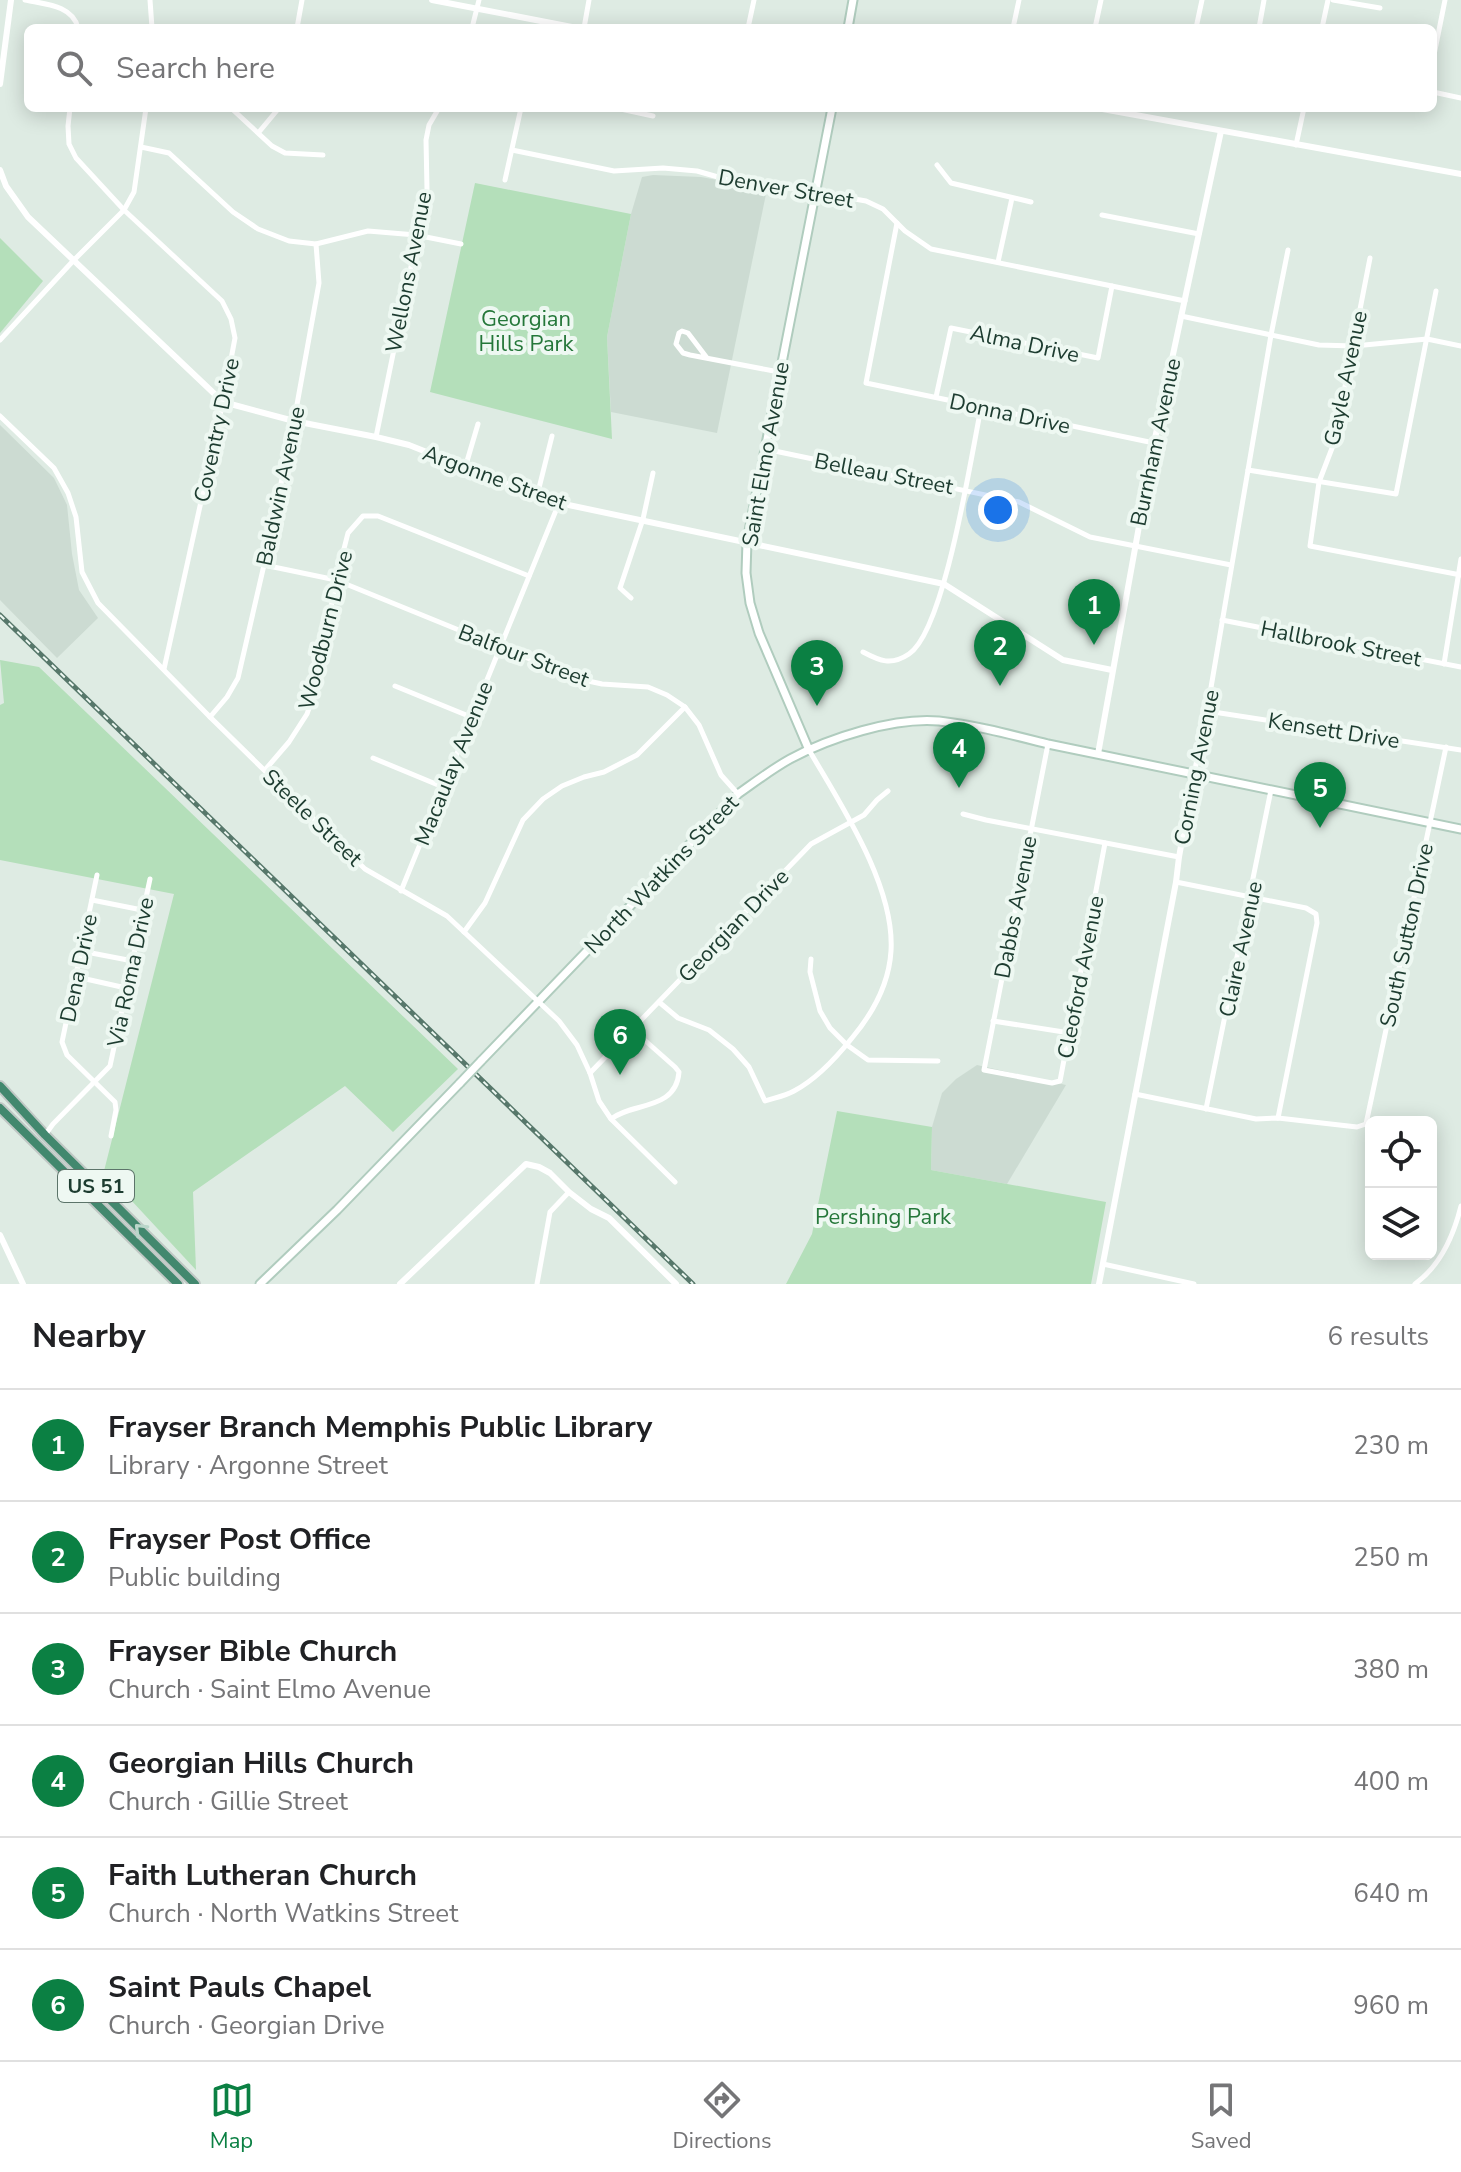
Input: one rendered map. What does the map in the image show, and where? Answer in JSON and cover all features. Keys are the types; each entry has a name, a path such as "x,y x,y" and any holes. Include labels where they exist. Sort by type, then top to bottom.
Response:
{"highway":[{"name":"US 51","path":"0,1086 195,1284"},
{"name":"US 51","path":"0,1109 178,1284"},
{"path":"47,1155 56,1146"},
{"path":"81,1188 90,1180"}],"main road":[{"path":"849,24 853,0"},
{"name":"Saint Elmo Avenue","path":"809,750 759,633 750,603 746,573 747,541 831,112"},
{"name":"North Watkins Street","path":"260,1284 342,1205 738,794 788,760 809,750 855,733 890,725 935,721 1461,829"}],"street":[{"path":"0,84 11,0"},
{"path":"25,0 65,10 77,24"},
{"path":"150,0 152,24"},
{"path":"298,24 302,0"},
{"path":"432,0 478,4 537,24"},
{"path":"585,24 589,0"},
{"path":"749,24 754,0"},
{"path":"1014,24 1019,0"},
{"path":"1096,24 1101,0"},
{"path":"1197,24 1202,0"},
{"path":"1260,24 1264,0"},
{"path":"1323,24 1330,0 1380,8"},
{"path":"1437,40 1445,0"},
{"path":"473,24 478,4"},
{"path":"1437,93 1461,98"},
{"name":"Coventry Drive","path":"70,112 69,144 76,158 124,210 222,301 231,319 235,338 164,670"},
{"path":"0,340 124,210 134,192 145,112"},
{"path":"236,112 272,146 285,153 323,155"},
{"path":"259,132 276,112"},
{"name":"Wellons Avenue","path":"376,437 427,189 426,140 429,125 437,112"},
{"path":"505,180 520,112"},
{"path":"634,112 653,116"},
{"path":"1119,112 1461,174"},
{"path":"1296,145 1303,112"},
{"name":"Burnham Avenue","path":"1098,754 1154,443 1221,131"},
{"path":"141,147 169,153 233,212 258,229 289,241 316,244 368,231 416,235 461,244"},
{"name":"Denver Street","path":"512,150 614,171 663,168 697,171 739,183 758,182 866,201 883,209 905,231 931,249 1185,301"},
{"path":"937,165 951,183 1031,202"},
{"name":"Argonne Street","path":"0,170 6,186 28,217 223,402 294,421 409,445 559,503 944,584 1063,660 1112,670"},
{"path":"998,262 1012,198"},
{"path":"1102,215 1199,234"},
{"name":"Donna Drive","path":"897,222 866,383 1154,443"},
{"name":"Baldwin Avenue","path":"210,717 238,678 264,565 319,283 316,244"},
{"name":"Corning Avenue","path":"1099,1284 1176,882 1288,250"},
{"name":"Gayle Avenue","path":"1370,258 1334,443 1319,482 1310,546 1459,575"},
{"name":"Alma Drive","path":"936,398 951,328 1098,358 1112,286"},
{"path":"1248,470 1396,494 1436,291"},
{"path":"1181,316 1319,345 1354,346 1427,339 1461,346"},
{"path":"707,358 688,333 679,333 676,344 690,355 779,372"},
{"path":"863,652 882,662 894,661 911,653 924,638 944,584 981,408"},
{"name":"Steele Street","path":"0,416 54,468 68,493 76,517 82,572 98,603 365,869 447,916 559,1021 577,1045 599,1101 611,1119 675,1182"},
{"path":"465,468 478,424"},
{"path":"537,496 552,436"},
{"name":"Belleau Street","path":"765,449 1019,502 1090,537 1231,565"},
{"path":"631,598 620,588 643,519 653,473"},
{"name":"Macaulay Avenue","path":"401,891 559,503"},
{"name":"Woodburn Drive","path":"265,770 307,714 317,685 348,533 363,516 378,516 529,576"},
{"path":"1444,664 1461,559"},
{"name":"Balfour Street","path":"264,565 336,580 579,679 648,687 667,695 685,707 699,725 721,775 738,794"},
{"name":"Hallbrook Street","path":"1222,620 1461,667"},
{"path":"395,686 471,717"},
{"path":"464,932 485,903 523,820 543,799 562,786 604,772 637,755 685,707"},
{"name":"Kensett Drive","path":"1207,711 1461,750"},
{"name":"Dabbs Avenue","path":"984,1070 1048,744"},
{"name":"South Sutton Drive","path":"1278,1118 1357,1127 1366,1124 1446,747"},
{"name":"Saint Elmo Avenue","path":"659,1002 678,1018 709,1030 733,1049 749,1067 765,1101 794,1091 821,1072 869,1019 884,985 891,951 889,919 881,887 851,822 809,750"},
{"path":"373,758 443,787"},
{"name":"Claire Avenue","path":"1206,1109 1271,790"},
{"name":"Georgian Drive","path":"590,1073 811,844 867,812 888,791"},
{"path":"963,814 1179,857"},
{"name":"Cleoford Avenue","path":"984,1070 1052,1083 1060,1081 1105,843"},
{"name":"Dena Drive","path":"97,875 62,1042 67,1055 115,1102 111,1136"},
{"name":"Via Roma Drive","path":"45,1135 110,1066 150,879"},
{"path":"1135,1094 1256,1119 1278,1118 1317,923 1316,914 1306,908 1176,882"},
{"path":"92,900 142,910"},
{"path":"81,951 133,961"},
{"path":"811,959 810,972 820,1011 830,1028 847,1045 868,1060 938,1061"},
{"path":"76,977 126,988"},
{"path":"993,1021 1070,1033"},
{"path":"611,1119 620,1112 657,1103 675,1086 679,1077 675,1067 632,1029"},
{"path":"0,1109 12,1098"},
{"path":"400,1284 526,1164 550,1173 591,1209 609,1218 676,1284"},
{"path":"537,1284 550,1212 569,1192"},
{"path":"1415,1284 1437,1262 1455,1230 1461,1206"},
{"path":"0,1235 23,1284"},
{"path":"1103,1264 1194,1284"}],"shaded area":[{"path":"642,177 701,177 767,189 717,433 611,412 607,337 631,214"},
{"path":"0,425 54,478 67,505 79,590 98,618 57,658 0,600"},
{"path":"977,1065 1066,1085 1007,1184 931,1170 932,1127 942,1093"}],"green space":[{"name":"Georgian Hills Park","path":"475,183 631,214 607,337 612,439 430,392"},
{"path":"0,238 43,281 0,333"},
{"path":"0,660 39,667 458,1069 393,1132 345,1086 193,1192 196,1270 104,1171 174,894 0,860 0,705 4,703"},
{"name":"Pershing Park","path":"837,1111 932,1127 931,1170 1106,1202 1091,1284 786,1284 812,1234"}],"railway":[{"path":"0,615 693,1284"}],"place":[{"name":"Frayser Branch Memphis Public Library","path":"1094,645"},
{"name":"Frayser Post Office","path":"1000,686"},
{"name":"Frayser Bible Church","path":"817,706"},
{"name":"Georgian Hills Church","path":"959,788"},
{"name":"Faith Lutheran Church","path":"1320,828"},
{"name":"Saint Pauls Chapel","path":"620,1075"}]}
